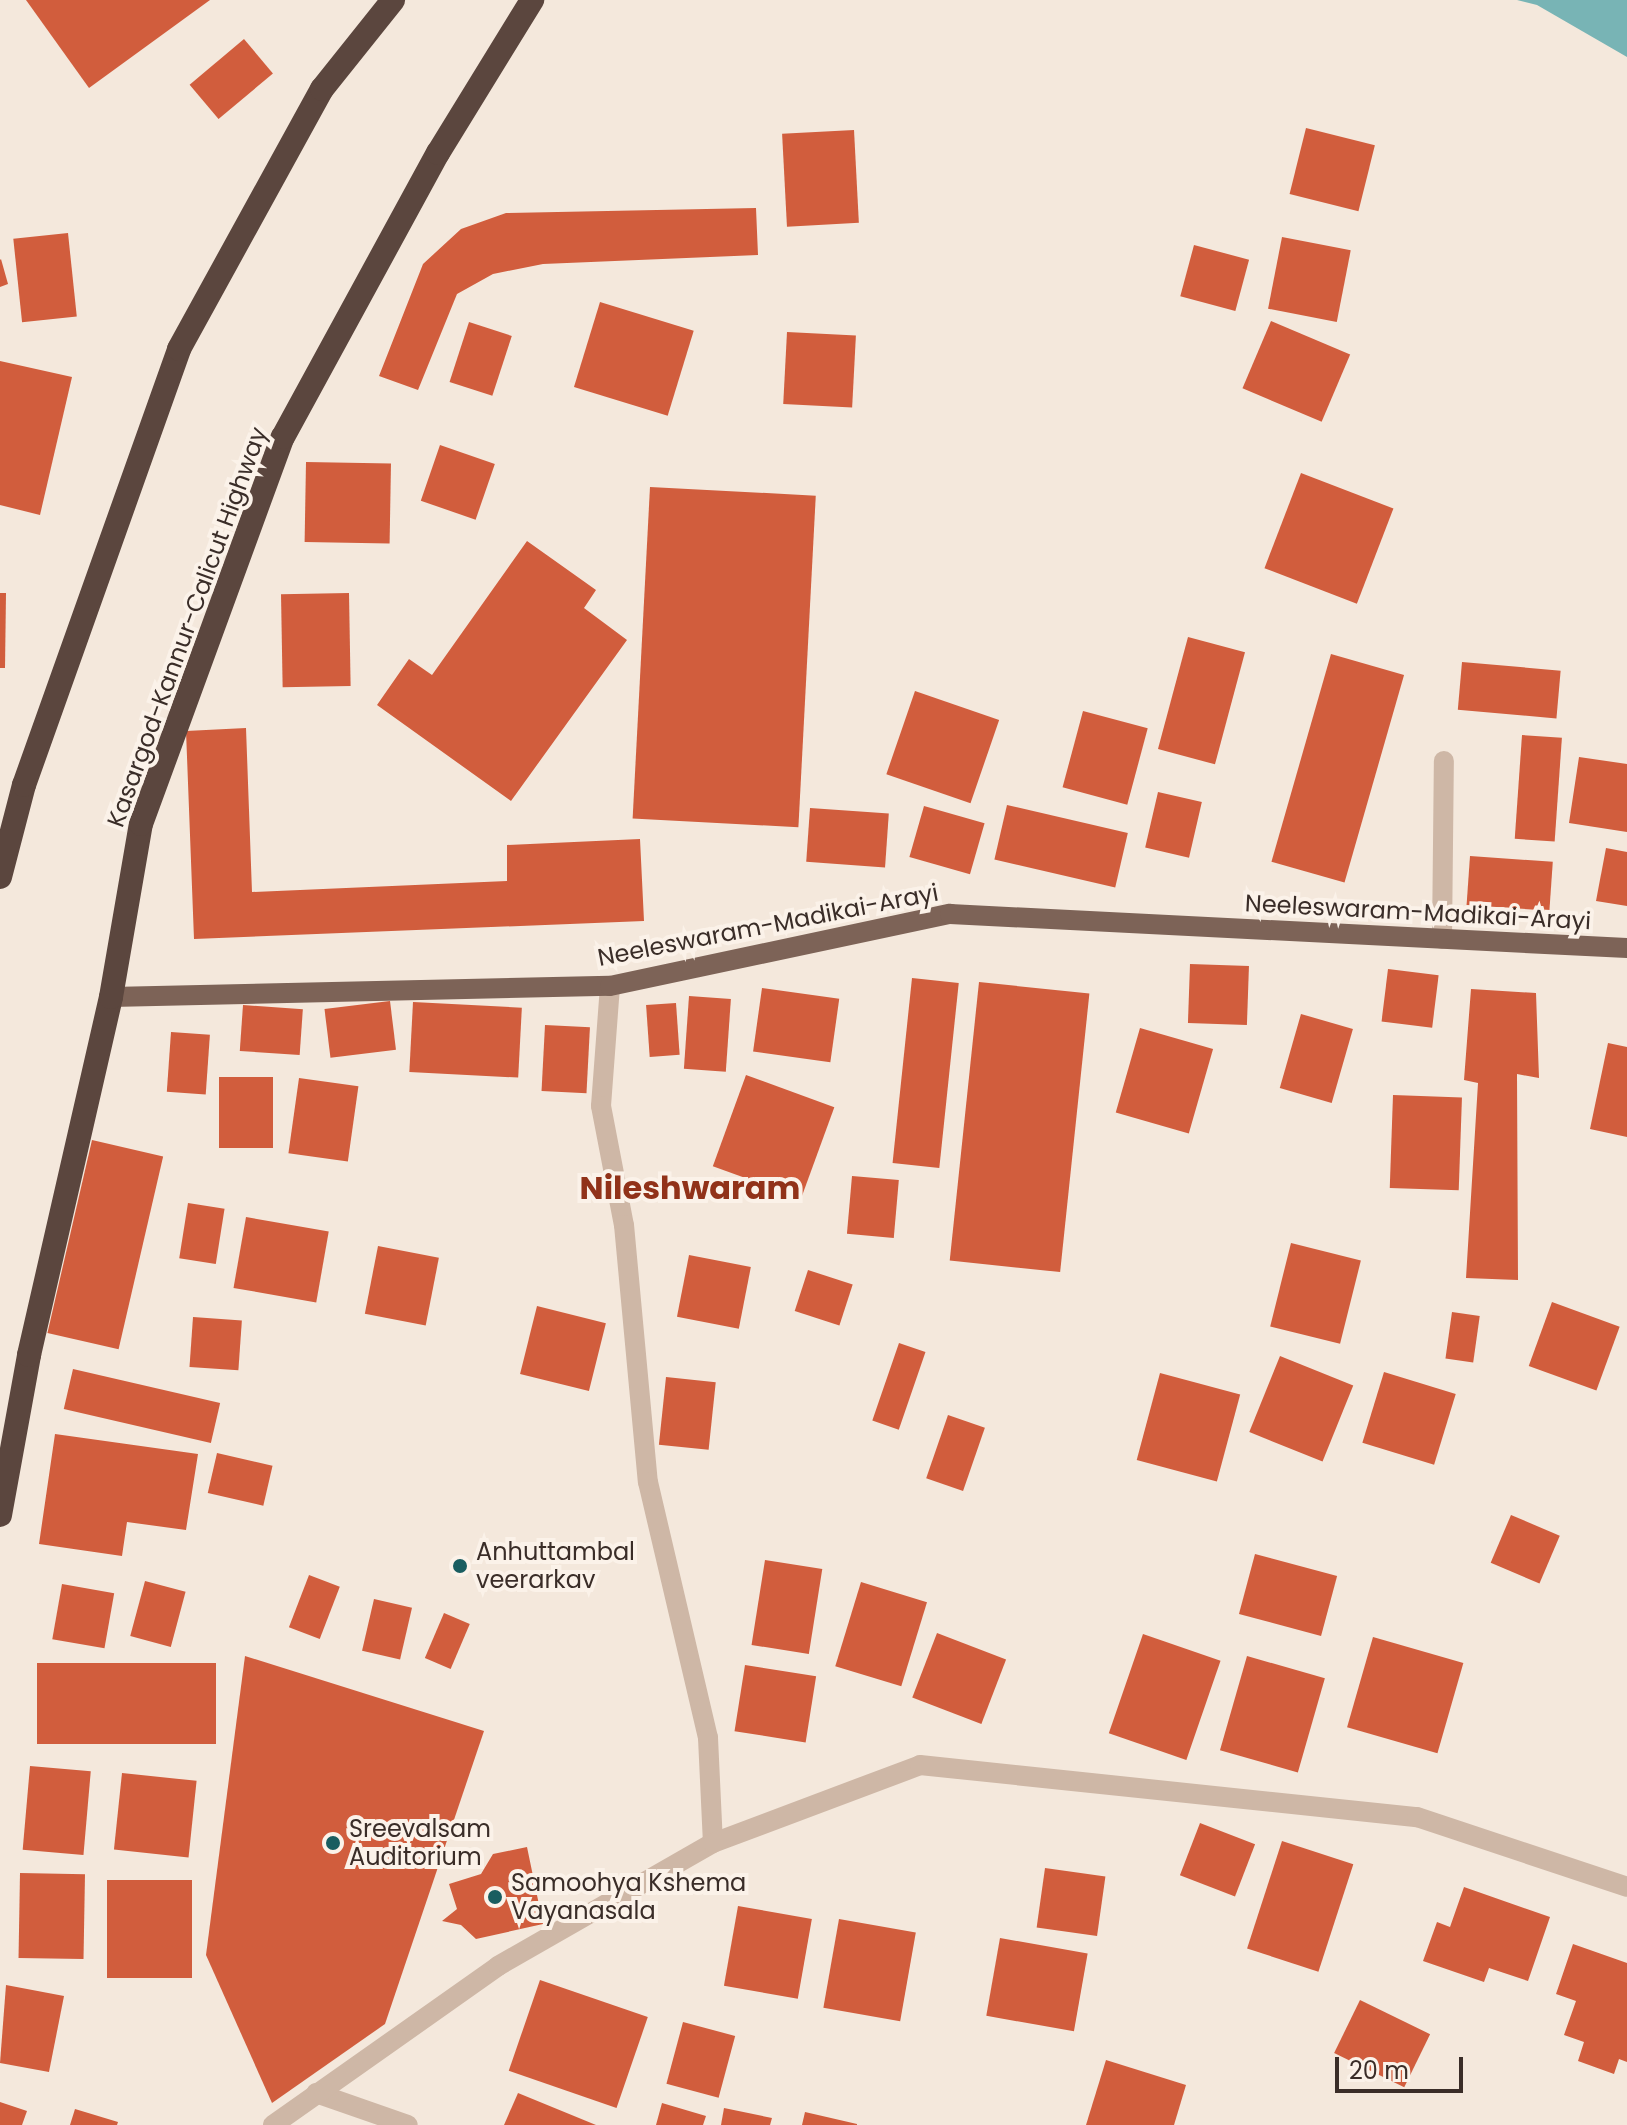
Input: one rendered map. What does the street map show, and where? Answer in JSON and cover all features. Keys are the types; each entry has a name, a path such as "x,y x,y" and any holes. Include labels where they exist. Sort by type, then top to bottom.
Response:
{"highway":[{"path":"0,877 24,785 179,349 322,89 393,0"},
{"name":"Kasargod-Kannur-Calicut Highway","path":"0,1515 29,1355 111,997 141,824 283,437 438,153 532,0"}],"main road":[{"name":"Neeleswaram-Madikai-Arayi","path":"111,997 610,986 950,914 1627,948"}],"street":[{"path":"1442,939 1444,761"},
{"path":"610,986 601,1106 624,1225 648,1482 708,1738 713,1843"},
{"path":"273,2125 498,1966 713,1843 920,1765 1417,1817 1627,1887"},
{"path":"316,2093 379,2120 408,2125"}],"water":[{"path":"1517,0 1627,0 1627,57 1537,5"}],"building":[{"path":"26,0 210,0 89,88"},
{"path":"244,39 273,73 219,119 190,85"},
{"path":"1306,128 1375,145 1358,211 1290,194"},
{"path":"854,130 859,223 787,227 782,134"},
{"path":"756,208 758,255 543,264 493,274 457,294 418,390 379,376 423,264 461,229 506,213"},
{"path":"68,233 77,317 22,322 13,239"},
{"path":"1282,237 1351,250 1337,322 1268,309"},
{"path":"1194,245 1249,260 1235,311 1180,296"},
{"path":"0,260 8,284 0,287"},
{"path":"600,302 694,331 668,416 574,387"},
{"path":"1271,321 1350,355 1322,422 1242,388"},
{"path":"469,322 512,336 492,396 450,382"},
{"path":"787,332 856,336 852,408 783,404"},
{"path":"0,361 72,377 40,515 0,505"},
{"path":"440,445 495,464 476,520 421,501"},
{"path":"306,462 391,463 390,543 305,542"},
{"path":"1301,473 1393,508 1357,604 1264,568"},
{"path":"650,487 816,496 798,827 633,819"},
{"path":"527,541 596,590 584,608 627,640 511,801 377,705 409,659 432,675"},
{"path":"0,593 6,593 5,668 0,668"},
{"path":"349,593 351,686 283,687 281,594"},
{"path":"1188,637 1245,652 1215,764 1158,749"},
{"path":"1331,654 1404,675 1345,883 1271,862"},
{"path":"1462,662 1561,671 1556,718 1458,710"},
{"path":"915,691 999,720 971,803 886,774"},
{"path":"1083,711 1148,728 1127,805 1063,787"},
{"path":"246,728 252,892 507,881 507,845 640,839 644,921 194,939 186,731"},
{"path":"1522,735 1562,738 1555,842 1515,839"},
{"path":"1579,757 1627,764 1627,832 1569,823"},
{"path":"1158,792 1202,802 1189,858 1145,848"},
{"path":"1007,805 1128,833 1115,887 994,860"},
{"path":"924,806 985,823 970,874 909,857"},
{"path":"810,808 889,814 885,867 806,862"},
{"path":"1606,848 1627,852 1627,906 1596,901"},
{"path":"1470,856 1553,862 1549,911 1467,905"},
{"path":"1190,964 1249,966 1247,1025 1188,1023"},
{"path":"1388,969 1439,975 1432,1028 1382,1022"},
{"path":"912,978 959,983 939,1168 893,1163"},
{"path":"979,982 1089,994 1060,1272 950,1260"},
{"path":"762,988 839,999 830,1062 753,1051"},
{"path":"1471,989 1536,993 1539,1078 1517,1074 1518,1280 1466,1278 1478,1083 1464,1080"},
{"path":"689,996 731,999 726,1072 684,1069"},
{"path":"390,1001 396,1050 330,1058 324,1009"},
{"path":"413,1002 522,1008 518,1078 409,1072"},
{"path":"676,1003 680,1055 650,1057 646,1005"},
{"path":"243,1005 303,1009 300,1055 240,1051"},
{"path":"1301,1014 1353,1029 1332,1103 1280,1088"},
{"path":"545,1025 590,1027 586,1093 542,1091"},
{"path":"1140,1028 1213,1049 1189,1134 1116,1113"},
{"path":"171,1032 210,1035 206,1095 167,1092"},
{"path":"1608,1043 1627,1047 1627,1137 1590,1129"},
{"path":"746,1075 834,1107 801,1198 713,1166"},
{"path":"219,1077 273,1077 273,1148 219,1148"},
{"path":"299,1078 358,1086 348,1162 288,1153"},
{"path":"1393,1095 1462,1097 1459,1190 1390,1188"},
{"path":"92,1140 163,1156 119,1349 47,1333"},
{"path":"852,1176 899,1180 894,1238 847,1234"},
{"path":"188,1203 225,1209 216,1264 179,1258"},
{"path":"246,1217 329,1232 316,1302 233,1288"},
{"path":"1291,1243 1361,1260 1340,1344 1270,1326"},
{"path":"378,1246 439,1258 426,1326 365,1314"},
{"path":"689,1255 751,1267 739,1329 677,1317"},
{"path":"808,1270 853,1285 839,1325 795,1311"},
{"path":"1552,1302 1620,1327 1596,1391 1529,1366"},
{"path":"537,1306 606,1323 589,1391 520,1374"},
{"path":"1452,1312 1480,1316 1473,1362 1445,1359"},
{"path":"193,1317 242,1320 238,1370 190,1367"},
{"path":"899,1343 925,1352 899,1430 872,1421"},
{"path":"1280,1356 1353,1386 1323,1462 1249,1432"},
{"path":"73,1369 220,1403 211,1443 64,1409"},
{"path":"1384,1372 1456,1394 1434,1465 1362,1443"},
{"path":"1160,1373 1240,1394 1217,1481 1137,1460"},
{"path":"666,1377 716,1382 709,1450 659,1445"},
{"path":"948,1415 985,1428 963,1491 926,1478"},
{"path":"55,1434 198,1454 186,1530 127,1522 122,1556 39,1544"},
{"path":"217,1453 273,1466 263,1506 208,1493"},
{"path":"1511,1515 1560,1536 1539,1584 1491,1563"},
{"path":"1255,1554 1337,1576 1321,1636 1239,1614"},
{"path":"765,1560 822,1569 809,1654 752,1645"},
{"path":"309,1575 340,1587 320,1639 289,1627"},
{"path":"145,1581 186,1592 171,1647 130,1636"},
{"path":"861,1582 927,1602 901,1686 835,1666"},
{"path":"62,1584 114,1593 104,1648 52,1639"},
{"path":"374,1599 412,1608 400,1659 362,1651"},
{"path":"444,1613 470,1624 451,1669 425,1658"},
{"path":"937,1633 1006,1660 981,1724 912,1697"},
{"path":"1143,1634 1221,1661 1186,1760 1109,1733"},
{"path":"1373,1637 1463,1663 1437,1753 1347,1727"},
{"name":"Sreevalsam Auditorium","path":"245,1656 484,1731 385,2024 272,2103 206,1955"},
{"path":"1247,1656 1325,1678 1298,1773 1220,1750"},
{"path":"37,1663 216,1663 216,1744 37,1744"},
{"path":"745,1665 816,1676 806,1742 735,1731"},
{"path":"30,1766 91,1771 83,1855 23,1850"},
{"path":"122,1773 197,1781 189,1857 114,1850"},
{"path":"1200,1823 1255,1844 1235,1896 1180,1875"},
{"path":"1282,1841 1353,1864 1318,1972 1247,1948"},
{"name":"Samoohya Kshema Vayanasala","path":"527,1847 543,1924 476,1939 461,1925 442,1921 457,1909 449,1884 481,1874 493,1854"},
{"path":"1045,1868 1105,1876 1097,1936 1037,1927"},
{"path":"20,1873 85,1874 84,1959 19,1958"},
{"path":"107,1880 192,1880 192,1978 107,1978"},
{"path":"1464,1887 1550,1917 1528,1981 1489,1968 1484,1982 1423,1961 1437,1922 1450,1927"},
{"path":"738,1906 812,1919 798,1999 724,1986"},
{"path":"839,1919 916,1933 900,2021 823,2008"},
{"path":"1000,1938 1088,1953 1074,2031 986,2016"},
{"path":"1573,1944 1627,1963 1627,2062 1619,2059 1614,2074 1578,2061 1584,2042 1564,2035 1576,2001 1556,1994"},
{"path":"540,1980 648,2017 617,2108 509,2071"},
{"path":"6,1985 64,1996 49,2072 0,2063"},
{"path":"1360,2000 1430,2034 1404,2087 1334,2053"},
{"path":"683,2022 735,2036 719,2098 666,2084"},
{"path":"1106,2060 1186,2085 1174,2125 1086,2125"},
{"path":"518,2093 596,2125 504,2125"},
{"path":"0,2102 27,2111 22,2125 0,2125"},
{"path":"662,2103 706,2116 703,2125 656,2125"},
{"path":"724,2108 772,2118 770,2125 721,2125"},
{"path":"75,2109 118,2122 117,2125 70,2125"},
{"path":"805,2112 857,2124 857,2125 802,2125"}],"place":[{"name":"Anhuttambal veerarkav","path":"460,1566"},
{"name":"Sreevalsam Auditorium","path":"333,1843"},
{"name":"Samoohya Kshema Vayanasala","path":"495,1897"}],"district":[{"name":"Nileshwaram","path":"690,1188"}]}
